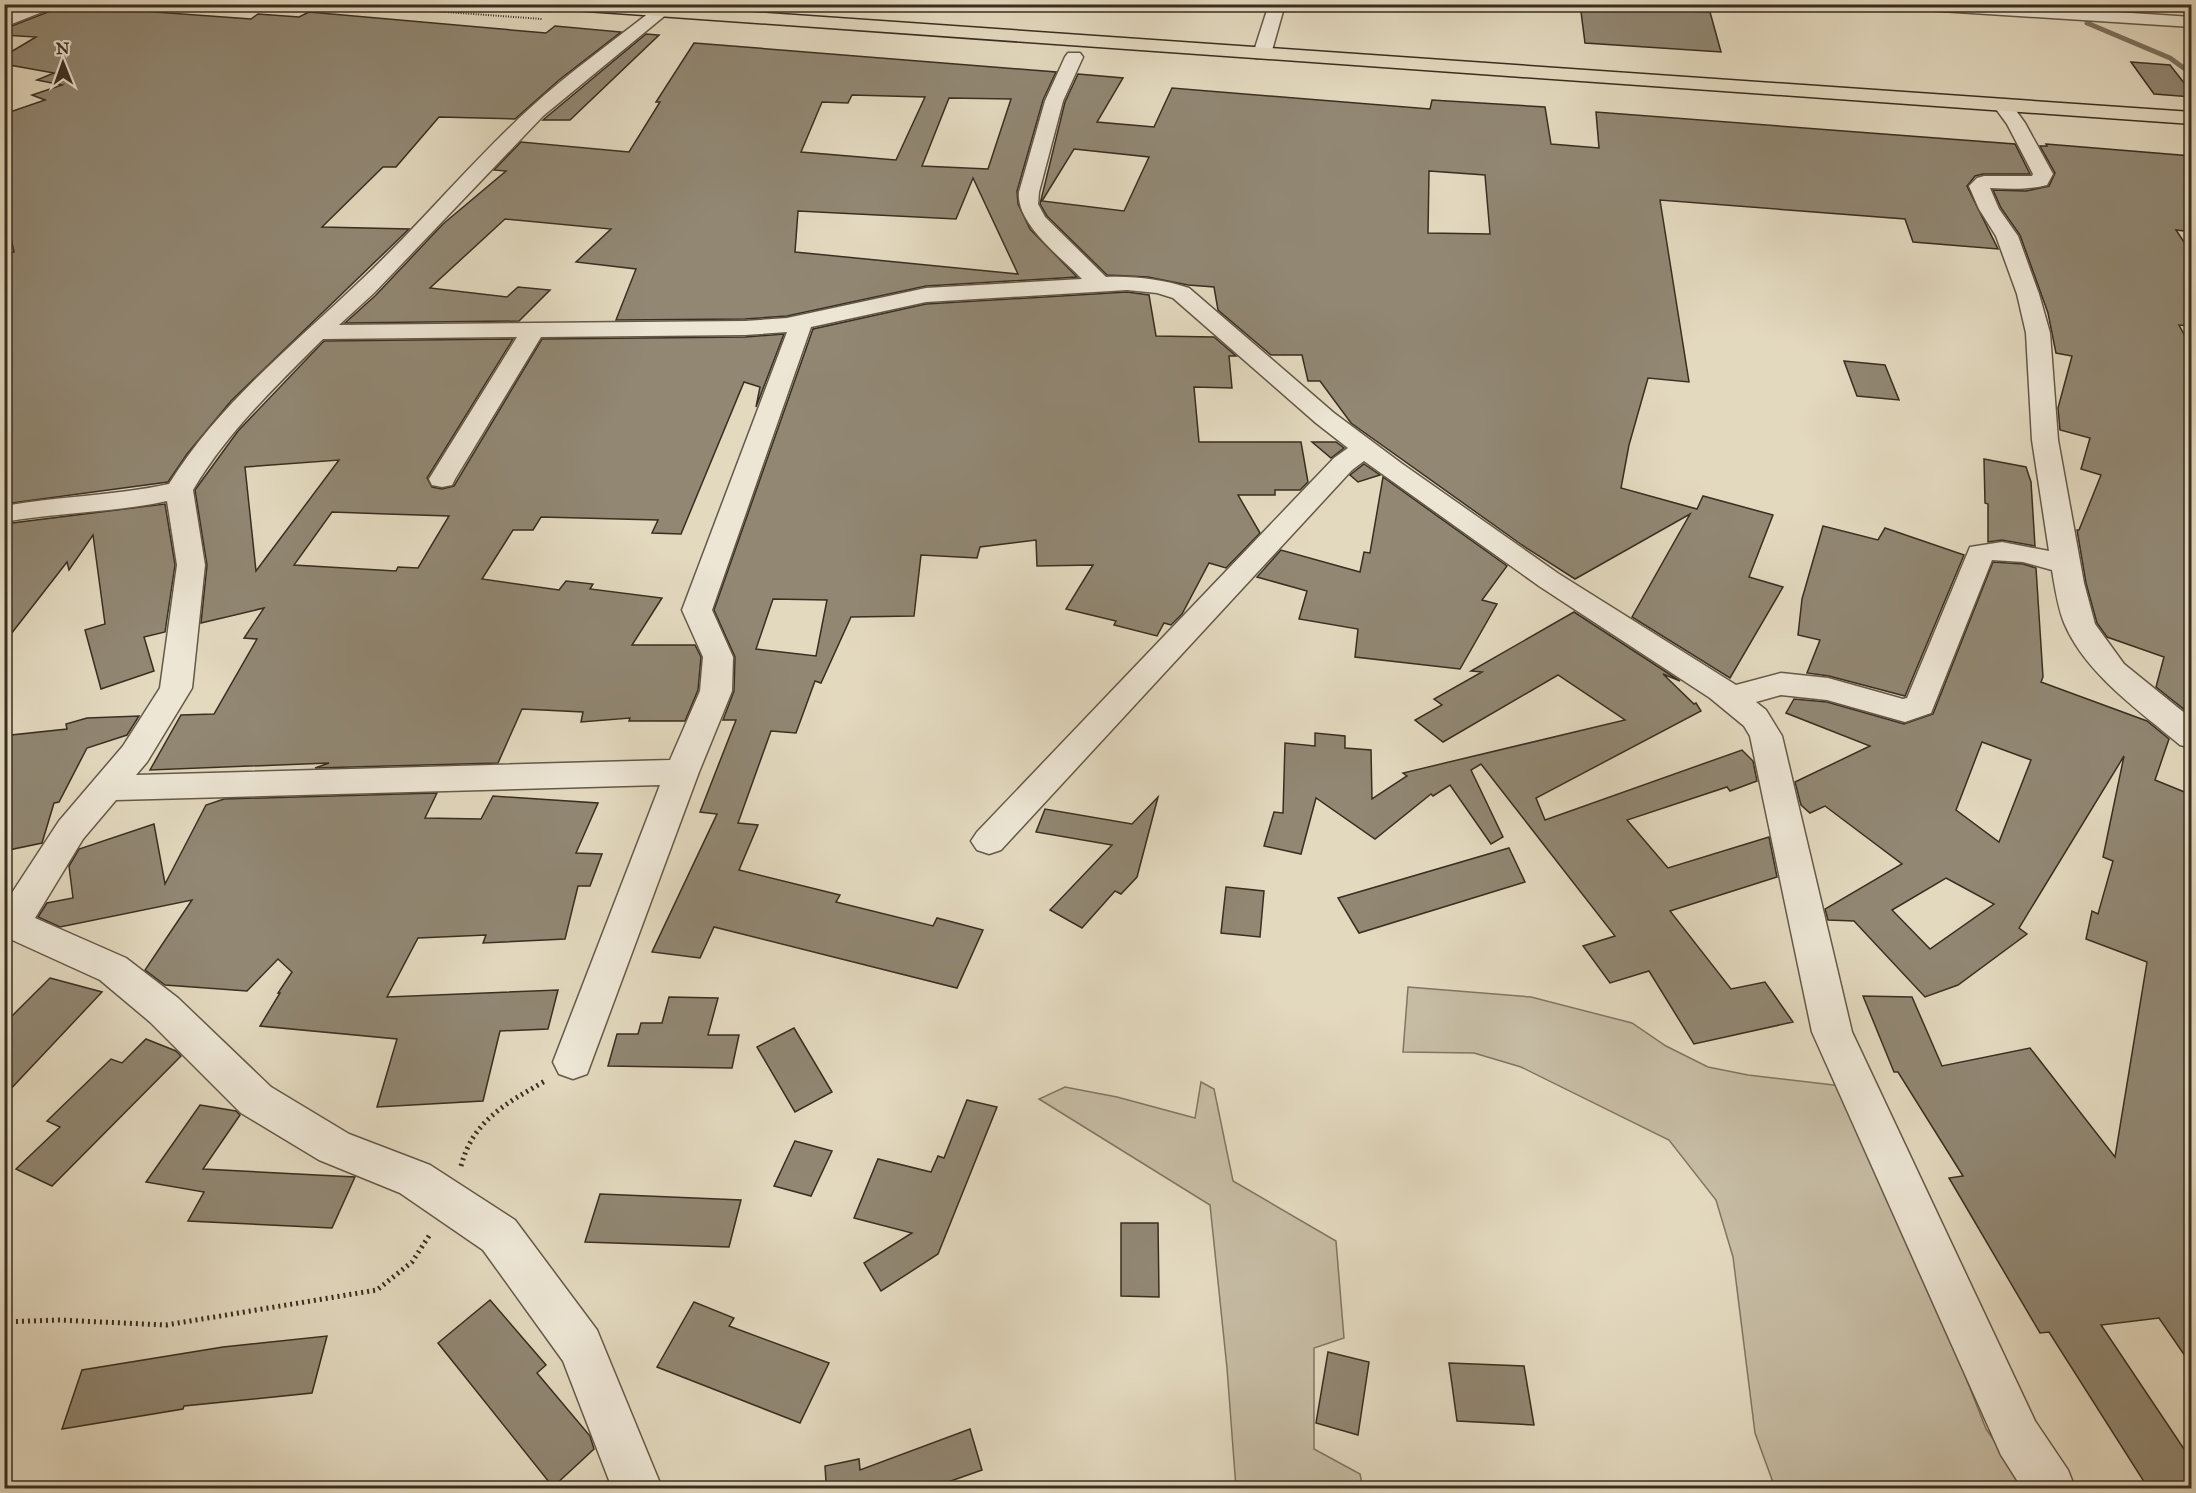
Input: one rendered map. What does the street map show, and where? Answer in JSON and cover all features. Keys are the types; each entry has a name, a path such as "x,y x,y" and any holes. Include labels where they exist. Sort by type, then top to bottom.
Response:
{"main road":[{"path":"558,4 667,8 1262,54 2192,118"}],"street":[{"path":"4,22 49,4"},
{"path":"1262,54 1277,4"},
{"path":"1909,4 2027,8 2192,22"},
{"path":"637,1488 581,1346 499,1235 415,1179 333,1147 256,1100 164,1010 113,969 8,925 71,831 135,754 176,688 191,565 179,490 197,460 242,406 317,332 366,288 536,112 667,8"},
{"path":"1074,57 1054,101 1029,192 1028,204 1036,220 1100,284"},
{"path":"2002,105 2016,123 2043,174 2040,181 2024,184 1984,182 1979,186 1989,209 2007,236 2028,294 2038,333 2045,440 2066,565 2080,625 2101,657 2131,687 2192,737"},
{"path":"317,332 745,328 788,325 926,295 1127,283 1160,286 1181,293 1364,448 1549,580 1730,698 1755,718 1766,736 1832,1032 2018,1438 2050,1488"},
{"path":"573,1062 682,772 716,691 718,657 697,610 800,328 788,325"},
{"path":"442,479 534,329"},
{"path":"989,841 1343,464 1364,448"},
{"path":"4,514 31,509 134,500 179,490"},
{"path":"1730,698 1781,684 1828,689 1905,711 1920,705 1980,553 1995,549 2011,550 2066,565"},
{"path":"108,788 682,772"}],"path":[{"path":"4,1322 58,1320 166,1325 377,1290 412,1262 451,1202 465,1150 493,1112 573,1062"}],"shaded area":[{"path":"1408,987 1531,997 1632,1023 1666,1046 1708,1067 1748,1075 1842,1086 1948,1332 1986,1429 2027,1488 1775,1488 1755,1433 1733,1257 1716,1200 1669,1140 1521,1067 1474,1053 1403,1052"},
{"path":"1201,1082 1214,1089 1233,1181 1336,1241 1344,1338 1314,1348 1314,1449 1360,1474 1363,1488 1236,1488 1227,1368 1210,1205 1039,1099 1065,1087 1117,1097 1195,1118"}],"building":[{"path":"1580,4 1626,7 1625,4 1665,4 1666,10 1710,12 1721,52 1585,43"},
{"path":"59,5 251,19 258,14 299,17 309,12 546,33 555,26 621,32 559,80 515,119 439,117 396,167 383,167 322,227 409,229 231,401 187,454 168,482 4,504 4,253 14,252 4,205 4,114 45,100 32,95 62,85 37,80 54,73 4,64 4,56 36,37 4,35 4,29 56,9"},
{"path":"646,34 659,35 570,120 543,120"},
{"path":"694,43 1056,72 1043,100 1017,191 1018,204 1030,229 1077,277 926,286 787,316 745,319 616,320 636,269 576,262 611,229 505,219 430,288 507,297 518,287 550,290 519,321 345,323 376,295 443,224 506,171 494,170 521,142 629,152 660,102 656,102","holes":["852,95 925,97 896,160 801,152 822,102 848,103","949,98 1011,99 988,169 922,166","973,178 1018,274 795,252 798,211 956,219"]},
{"path":"2131,62 2170,65 2192,93 2192,97 2154,94"},
{"path":"1078,74 1123,78 1097,122 1154,127 1172,88 1430,109 1432,100 1545,107 1551,144 1599,148 1596,112 2015,144 2030,174 1983,174 1975,176 1967,186 1998,249 1913,242 1905,219 1660,200 1689,382 1648,378 1629,445 1621,488 1697,509 1703,496 1773,515 1749,577 1783,587 1730,678 1632,617 1690,514 1575,579 1522,545 1351,423 1320,381 1308,381 1302,355 1271,355 1218,310 1214,287 1188,285 1148,277 1107,275 1047,216 1040,204 1065,102","holes":["1074,149 1149,157 1124,211 1042,201","1429,171 1485,175 1490,234 1428,233"]},
{"path":"2046,144 2192,156 2192,232 2176,230 2192,254 2192,326 2179,325 2192,349 2192,713 2156,687 2164,657 2107,637 2097,623 2086,583 2077,530 2079,530 2101,475 2081,469 2090,438 2060,430 2058,408 2072,356 2056,353 2048,313 2020,235 2001,208 1993,190 2026,191 2049,186 2055,173 2040,146 2047,146"},
{"path":"1127,292 1149,295 1156,336 1214,337 1236,356 1229,356 1232,388 1194,387 1199,442 1301,442 1308,482 1300,490 1275,490 1275,495 1238,495 1260,533 1226,568 1209,563 1182,614 1171,625 1164,623 1157,636 1114,625 1116,621 1066,609 1093,565 1037,566 1036,540 980,547 977,558 921,555 914,616 851,617 821,683 815,681 796,733 771,731 738,823 758,825 739,870 840,895 836,902 933,926 937,918 983,930 957,988 714,927 700,958 652,952 717,814 700,812 736,720 723,720 734,691 735,657 714,610 813,329 926,304","holes":["773,599 827,600 816,656 756,649"]},
{"path":"784,334 756,407 760,387 744,382 681,534 652,533 658,520 541,517 533,530 513,530 482,579 559,590 566,581 593,584 590,589 662,598 632,645 695,645 701,657 698,690 685,721 629,721 630,718 581,722 583,712 522,709 498,763 315,768 329,763 150,770 181,715 214,714 257,639 244,638 264,608 201,623 207,565 195,490 238,431 324,341 513,339 427,478 432,487 442,489 454,486 542,339 745,337","holes":["339,460 256,571 245,467","332,512 387,514 449,516 418,568 398,567 396,571 294,565"]},
{"path":"1844,361 1885,365 1899,400 1857,396"},
{"path":"1312,442 1336,442 1344,448 1331,458"},
{"path":"1984,459 2026,467 2031,482 2035,546 2002,540 1988,542 1988,504 1985,503"},
{"path":"1364,464 1380,475 1358,482 1350,475"},
{"path":"1383,477 1507,566 1482,600 1497,604 1460,669 1355,657 1358,629 1299,619 1307,591 1257,577 1281,550 1360,572 1364,552 1370,553"},
{"path":"165,504 175,565 165,632 144,637 154,671 101,689 85,630 105,624 93,535 69,570 67,562 4,643 4,524"},
{"path":"1823,526 1878,540 1885,528 1964,555 1905,696 1829,676 1807,673 1820,640 1798,635 1802,599"},
{"path":"1993,562 2023,564 2036,568 2043,677 2041,682 2147,721 2169,739 2155,780 2192,795 2192,1138 2187,1179 2192,1179 2192,1366 2159,1318 2101,1325 2192,1461 2192,1482 2148,1488 2049,1332 2040,1333 1949,1178 1963,1176 1898,1072 1894,1072 1863,996 1912,997 1942,1066 2030,1048 2115,1157 2147,962 2086,939 2092,911 2098,914 2113,861 2103,857 2124,756 2019,928 2027,934 1958,985 1925,997 1854,921 1828,920 1825,909 1902,864 1825,806 1810,813 1801,805 1795,782 1870,746 1786,713 1794,699 1827,702 1904,724 1933,714","holes":["1982,742 2031,760 1999,842 1956,810","1946,878 1994,904 1930,949 1892,910"]},
{"path":"1574,612 1680,681 1663,674 1694,704 1696,703 1701,711 1536,798 1545,820 1742,750 1753,761 1757,781 1730,791 1727,787 1627,820 1668,868 1769,837 1777,877 1670,911 1731,989 1765,982 1793,1022 1694,1044 1649,971 1610,983 1583,946 1615,936 1481,764 1471,770 1503,837 1491,844 1450,785 1433,796 1431,794 1375,839 1316,798 1301,854 1264,846 1274,812 1283,813 1285,743 1315,746 1315,733 1345,736 1345,748 1371,750 1372,799 1407,776 1403,773 1625,720 1558,675 1443,742 1415,720 1442,705 1434,699 1482,672 1471,671"},
{"path":"139,716 127,735 87,748 59,802 54,803 42,843 4,851 4,748 11,735 67,729 66,724 87,718"},
{"path":"437,793 425,818 481,819 493,796 598,803 576,853 602,854 590,886 578,886 565,939 483,943 486,935 418,938 387,997 558,990 548,1029 500,1031 483,1101 377,1107 397,1039 260,1026 292,972 278,959 247,991 165,985 145,970 192,900 60,927 38,917 47,903 73,898 69,866 79,849 154,824 165,884 206,805 224,799"},
{"path":"1158,797 1137,877 1121,894 1115,891 1082,928 1050,910 1112,845 1036,832 1045,809 1132,824"},
{"path":"1509,848 1525,882 1359,933 1338,898"},
{"path":"1226,887 1264,891 1260,937 1221,933"},
{"path":"50,978 102,992 4,1096 4,1024"},
{"path":"669,997 718,998 708,1035 739,1035 732,1068 608,1066 617,1034 638,1034 641,1023 662,1023"},
{"path":"794,1028 832,1092 795,1112 757,1047"},
{"path":"146,1039 176,1051 181,1056 52,1186 16,1169 60,1127 47,1121 111,1059 122,1063"},
{"path":"967,1100 997,1107 938,1254 881,1291 864,1263 912,1233 854,1218 878,1159 931,1172 938,1156 944,1158"},
{"path":"200,1105 236,1111 240,1115 203,1169 355,1177 332,1228 188,1221 204,1192 146,1182"},
{"path":"795,1141 832,1151 811,1196 774,1186"},
{"path":"600,1194 741,1200 729,1247 585,1242"},
{"path":"1121,1223 1158,1223 1159,1297 1121,1296"},
{"path":"490,1300 546,1365 537,1373 590,1436 594,1449 553,1487 438,1343"},
{"path":"694,1302 734,1318 729,1326 829,1363 800,1423 657,1367"},
{"path":"327,1336 312,1393 184,1406 183,1409 62,1429 82,1370 223,1347"},
{"path":"1328,1352 1369,1362 1358,1435 1316,1423"},
{"path":"1449,1363 1524,1366 1534,1425 1457,1421"},
{"path":"970,1429 982,1470 931,1488 818,1488 817,1485 826,1482 825,1466 859,1459 860,1470"}],"waterway":[{"path":"906,8 908,4"},
{"path":"2046,4 2049,7"},
{"path":"2087,23 2170,58 2192,74"}]}
